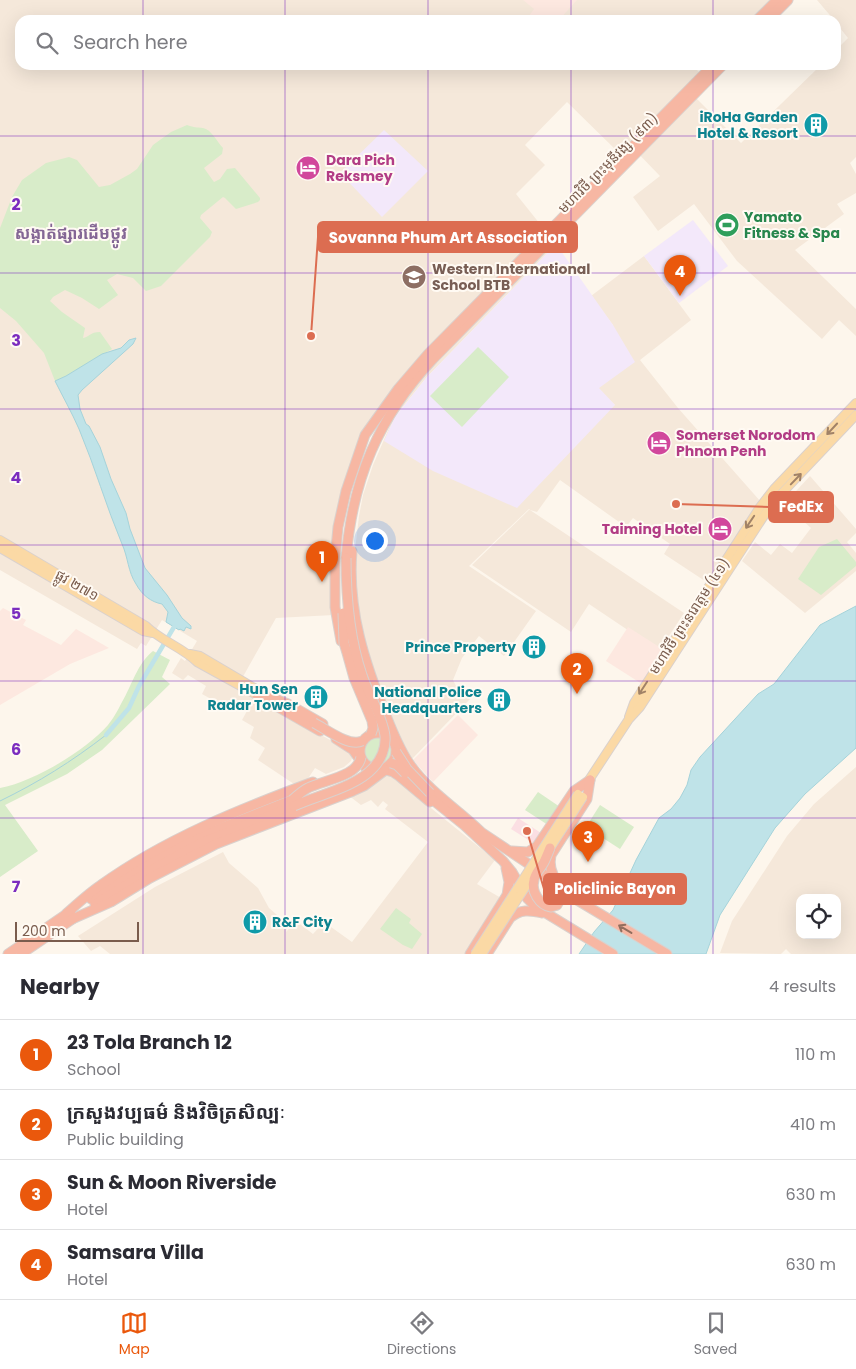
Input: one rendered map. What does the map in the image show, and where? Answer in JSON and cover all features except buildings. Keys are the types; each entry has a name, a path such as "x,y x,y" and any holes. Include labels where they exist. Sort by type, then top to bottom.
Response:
{"highway":[{"path":"762,15 777,0"},
{"path":"773,15 788,0"},
{"name":"មហាវិថី ព្រះមុនីវង្ស (៩៣)","path":"387,411 404,382 428,354 708,70"},
{"name":"មហាវិថី ព្រះមុនីវង្ស (៩៣)","path":"387,411 433,359 718,70"},
{"path":"273,698 350,742 358,743 373,728 345,648 346,593 343,558 356,495 371,450 387,411"},
{"path":"121,884 210,846 294,800 308,788 354,770 359,764 360,750 370,727 351,679 341,643 351,594 351,559 356,516 360,497 387,411"},
{"path":"387,411 365,435 346,490 340,512 335,559 335,594 346,618 365,674 395,743 408,769 429,794"},
{"path":"346,618 359,640 395,743 410,765 426,784 508,866 531,903 548,916 612,954"},
{"path":"21,954 68,917 111,902 121,884 173,842 360,779 374,768 383,752 384,730 362,675 346,618"},
{"path":"341,643 359,640"},
{"path":"259,693 288,704 350,739 382,733 395,743"},
{"path":"259,693 347,745 369,766 399,767 479,836 516,852 528,852 542,840"},
{"path":"294,800 313,802 361,783 386,768 395,743"},
{"path":"386,768 450,818 479,836 556,890 560,898 557,905 551,907 546,906 537,897 534,890 534,880 552,849"},
{"path":"590,780 587,799 548,855 542,855 538,849 542,840 574,791 590,780"},
{"path":"8,954 121,884 180,854 222,826"},
{"path":"504,848 566,890 583,904 667,954"},
{"path":"552,849 550,858 552,872 566,890"},
{"path":"470,954 500,907 509,888 508,871 496,854"},
{"path":"487,954 514,914 531,910 548,916"}],"main road":[{"name":"មហាវិថី ព្រះនរោត្តម (៤១)","path":"629,719 634,703 760,507 774,489 856,403"},
{"name":"មហាវិថី ព្រះនរោត្តម (៤១)","path":"580,795 772,505 856,415"},
{"name":"ផ្លូវ ២៧១","path":"0,540 146,626 155,635"},
{"name":"ផ្លូវ ២៧១","path":"0,548 143,631 155,635 190,654 197,662 259,693"},
{"path":"482,954 552,849 580,795"},
{"path":"475,954 580,795"}],"shaded area":[{"path":"0,0 794,0 779,15 15,15 15,70 697,70 700,73 686,88 741,143 816,70 841,70 841,45 848,38 841,29 841,15 830,15 817,0 856,0 856,157 850,163 856,174 856,193 837,204 844,214 795,250 856,309 856,336 839,320 822,339 737,261 694,204 658,231 633,197 660,176 629,144 620,154 567,102 525,145 545,165 516,194 556,244 426,378 395,417 385,440 615,405 598,389 613,325 591,296 644,256 691,320 640,360 678,408 761,502 708,583 664,554 670,544 633,518 626,527 560,480 537,512 530,510 684,613 659,651 589,604 571,632 472,565 529,509 469,566 536,611 504,656 479,636 462,658 453,680 456,686 471,698 412,759 398,735 378,689 357,614 354,559 359,516 363,495 373,465 393,419 379,410 355,456 337,511 331,558 334,615 276,618 236,689 345,748 352,758 344,767 326,774 315,768 305,783 297,786 258,760 265,748 250,738 254,727 242,720 247,711 233,703 229,709 202,694 206,686 188,675 183,680 172,673 181,658 185,661 197,641 162,620 146,646 141,643 137,649 0,570"},
{"path":"523,0 577,0 564,15 530,15 534,9"},
{"path":"384,130 428,171 382,217 340,173"},
{"path":"693,220 728,266 679,303 644,256"},
{"path":"556,244 613,325 635,362 599,388 615,405 517,508 433,471 384,441 395,417 426,378"},
{"path":"810,476 856,529 856,533 847,542 856,553 856,571 805,613 742,561 755,542 771,555 780,544 792,553 811,528 784,504"},
{"path":"3,608 26,620 23,625 61,645 76,629 109,648 70,664 0,705 0,611"},
{"path":"628,627 664,650 642,684 606,661"},
{"path":"458,715 478,735 433,782 413,760"},
{"path":"856,767 856,954 791,954 786,949 781,954 720,953 732,921 787,836 814,804"},
{"path":"389,774 495,860 477,884 501,898 465,954 110,954 100,946 91,951 78,936 155,887 223,852 229,863 258,888 269,908 284,921 287,927 286,932 296,921 313,934 324,922 352,942 428,842 385,809 388,805 383,801 378,807 371,800 361,805 348,795 378,777"},
{"path":"518,818 541,833 535,844 511,829"}],"green space":[{"path":"187,125 206,129 212,133 223,148 222,154 204,168 214,182 220,179 227,169 235,168 260,200 236,209 223,197 201,215 200,218 212,232 210,237 161,286 146,291 133,278 117,274 107,280 118,295 99,309 65,290 53,297 50,301 85,328 83,338 100,332 112,349 55,381 44,353 16,321 0,308 0,228 12,197 22,180 46,163 69,157 77,160 99,187 110,185 137,169 153,145 171,132"},
{"path":"478,347 509,377 462,427 430,396"},
{"path":"837,539 856,562 856,566 821,595 798,579 819,547"},
{"path":"153,651 170,660 162,677 170,684 102,750 67,774 5,805 38,851 0,877 0,788 28,779 58,764 98,735 114,717 139,668"},
{"path":"378,736 389,740 393,751 389,762 378,766 367,762 363,751 367,740"},
{"path":"538,792 560,807 548,825 525,810"},
{"path":"600,805 634,827 620,849 586,827"},
{"path":"396,908 411,919 409,923 422,934 412,949 380,929"}],"water":[{"path":"136,338 133,344 78,395 80,409 86,424 89,426 100,447 145,568 167,595 182,618 191,626 191,629 186,627 184,631 166,622 168,612 162,604 154,602 147,597 133,579 85,443 55,381 102,354 121,348 129,340"},
{"path":"856,606 856,748 805,794 775,828 720,915 706,954 579,954 594,932 613,910 636,860 659,818 671,809 680,798 687,785 691,770 700,757 758,694 774,684 820,625"}],"waterway":[{"path":"106,735 129,708 139,686 174,627"},
{"path":"0,801 54,771 106,735"}],"place":[{"name":"iRoHa Garden Hotel & Resort","path":"816,125"},
{"name":"Dara Pich Reksmey","path":"308,168"},
{"name":"Yamato Fitness & Spa","path":"727,225"},
{"name":"Western International School BTB","path":"414,277"},
{"name":"Samsara Villa","path":"680,296"},
{"name":"Sovanna Phum Art Association","path":"311,336"},
{"name":"Somerset Norodom Phnom Penh","path":"659,443"},
{"name":"FedEx","path":"676,504"},
{"name":"Taiming Hotel","path":"720,529"},
{"name":"23 Tola Branch 12","path":"322,582"},
{"name":"Prince Property","path":"534,647"},
{"name":"ក្រសួងវប្បធម៌ និងវិចិត្រសិល្បៈ","path":"577,694"},
{"name":"Hun Sen Radar Tower","path":"316,697"},
{"name":"National Police Headquarters","path":"499,700"},
{"name":"Policlinic Bayon","path":"527,831"},
{"name":"Sun & Moon Riverside","path":"588,862"},
{"name":"R&F City","path":"255,922"}],"district":[{"name":"សង្កាត់ផ្សារដើមថ្កូវ","path":"71,233"}]}
